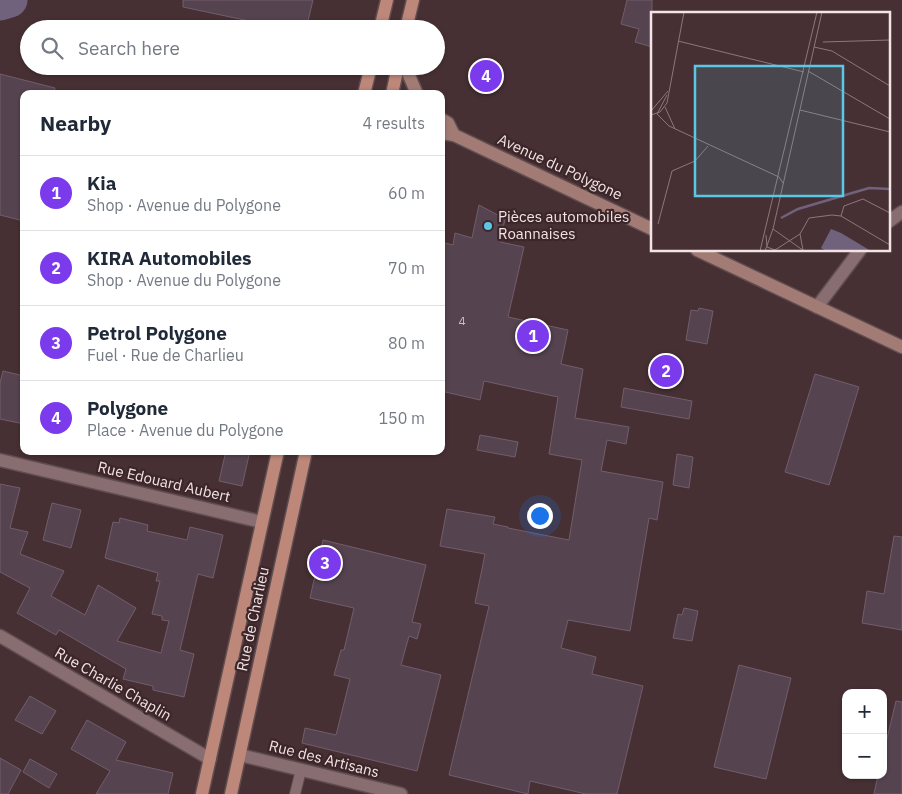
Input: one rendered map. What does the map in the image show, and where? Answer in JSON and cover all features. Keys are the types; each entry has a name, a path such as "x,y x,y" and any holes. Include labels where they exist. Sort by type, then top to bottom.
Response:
{"main road":[{"path":"382,20 387,0"},
{"path":"408,20 413,0"},
{"path":"368,90 370,75"},
{"path":"393,90 396,75"},
{"name":"Rue de Charlieu","path":"202,794 277,455"},
{"name":"Rue de Charlieu","path":"231,794 305,455"}],"street":[{"path":"409,75 415,90"},
{"name":"Avenue du Polygone","path":"445,122 448,123 447,134 651,229"},
{"path":"890,221 902,212"},
{"path":"699,251 902,348"},
{"path":"817,307 859,251"},
{"name":"Rue Edouard Aubert","path":"0,460 262,522"},
{"name":"Rue Charlie Chaplin","path":"0,636 210,760"},
{"name":"Rue des Artisans","path":"240,755 401,794"}],"lane":[{"path":"295,794 301,770"}],"building":[{"path":"183,0 313,0 308,20 244,20 183,7"},
{"path":"627,0 652,0 651,47 635,42 639,29 621,24"},
{"path":"0,74 55,88 55,90 20,90 20,220 0,215"},
{"path":"479,205 505,219 500,242 524,247 508,317 568,330 561,364 583,369 575,418 629,427 626,444 607,440 601,471 663,482 657,520 649,518 630,631 568,620 561,648 596,657 592,674 643,686 617,794 586,794 530,781 528,794 449,775 489,606 475,603 485,554 440,546 447,509 495,517 493,524 569,540 582,460 549,454 558,397 484,381 480,400 445,392 445,243 453,245 455,233 472,238"},
{"path":"699,308 713,311 707,344 686,340 691,310 698,311"},
{"path":"3,371 20,375 20,423 0,419 0,383"},
{"path":"815,374 859,387 829,485 785,472"},
{"path":"624,388 692,401 689,419 621,407"},
{"path":"480,435 518,442 515,457 477,450"},
{"path":"677,454 693,457 689,488 673,485"},
{"path":"225,455 249,455 242,486 219,481"},
{"path":"0,484 20,488 10,528 28,532 20,554 64,571 51,596 85,615 98,585 136,608 117,641 161,653 169,621 162,620 162,616 152,614 160,581 156,581 158,573 105,558 113,522 119,523 120,518 148,525 147,531 187,540 190,527 223,535 213,578 198,574 180,650 194,654 184,697 153,690 153,686 123,679 126,669 59,630 56,635 17,613 30,588 0,572"},
{"path":"52,503 81,510 71,548 43,540"},
{"path":"894,536 902,537 902,630 862,623 867,591 884,594"},
{"path":"323,540 426,565 412,622 421,624 417,639 409,636 401,665 441,675 417,771 302,743 305,728 336,735 350,679 334,675 341,650 344,650 354,608 310,598"},
{"path":"684,608 698,611 692,641 673,638 678,614 682,615"},
{"path":"739,665 791,678 766,779 714,767"},
{"path":"30,696 56,711 42,734 15,720"},
{"path":"896,701 902,702 902,794 874,794 877,779 887,779 887,738"},
{"path":"87,720 126,742 116,760 173,773 168,794 96,794 110,771 71,749"},
{"path":"0,758 21,770 8,794 0,794"},
{"path":"30,759 57,774 49,788 23,772"}],"waterway":[{"path":"0,3 10,0"}],"place":[{"name":"Polygone","path":"486,76"},
{"name":"Pièces automobiles Roannaises","path":"488,226"},
{"name":"Kia","path":"533,336"},
{"name":"KIRA Automobiles","path":"666,371"},
{"name":"Petrol Polygone","path":"325,563"}]}
